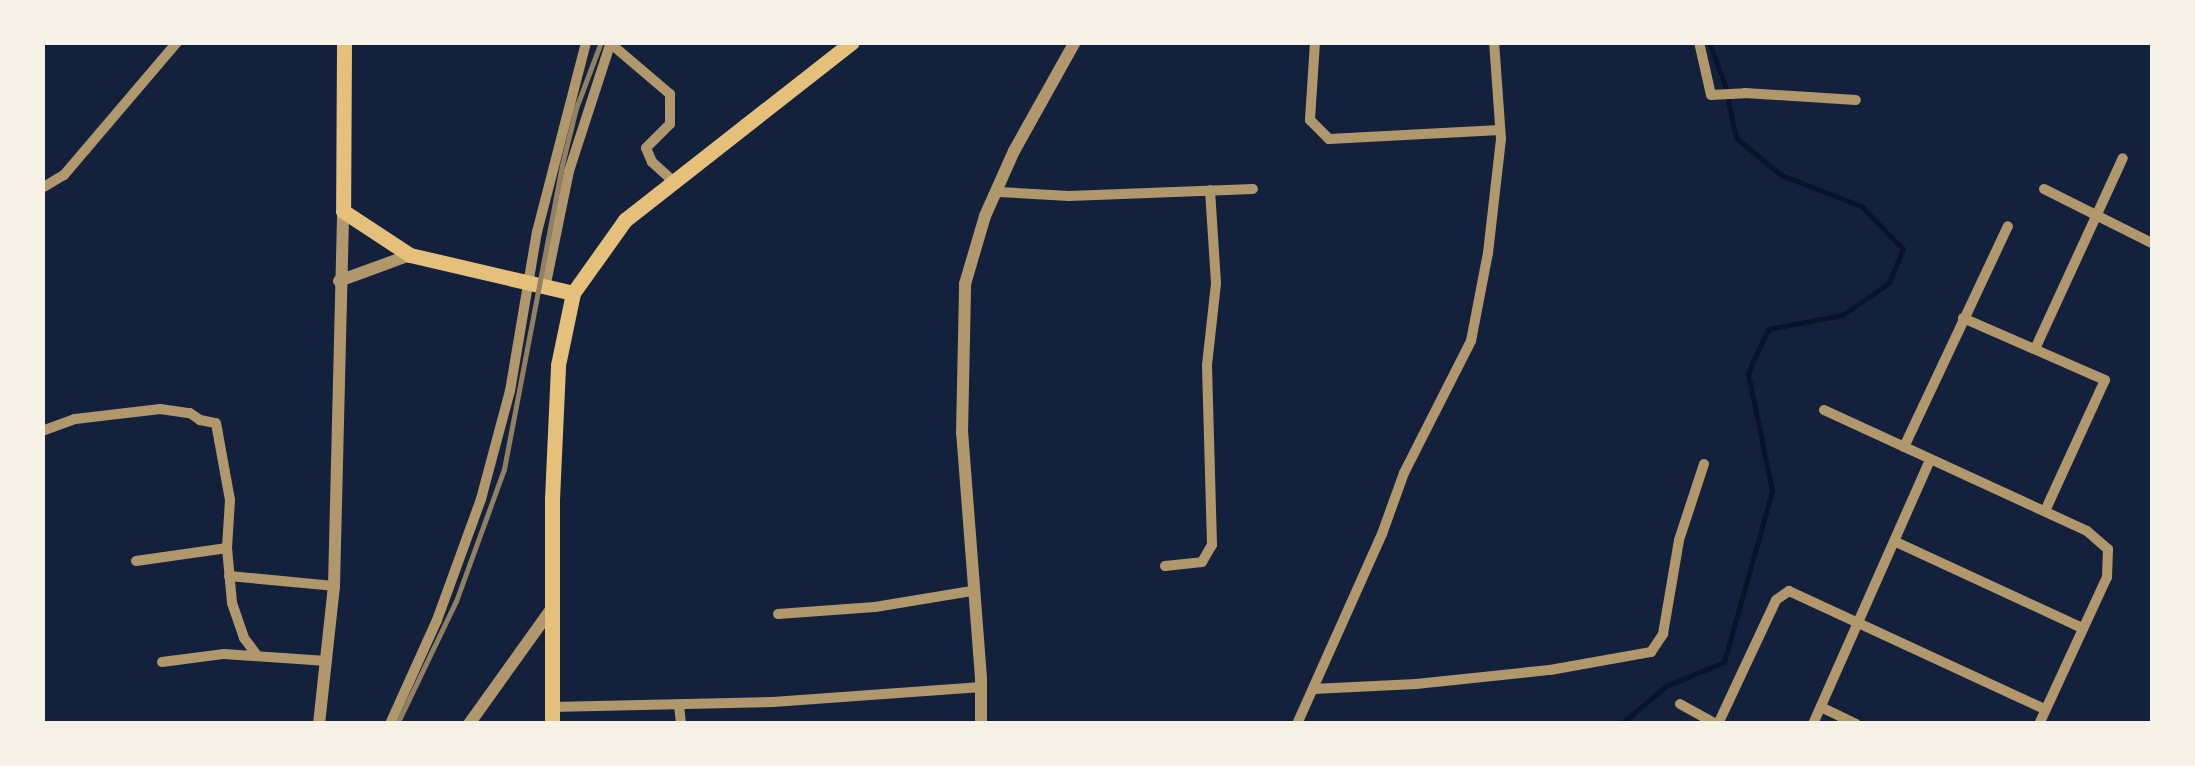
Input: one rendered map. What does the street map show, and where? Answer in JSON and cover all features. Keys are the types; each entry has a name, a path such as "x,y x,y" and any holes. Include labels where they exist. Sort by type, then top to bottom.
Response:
{"main road":[{"path":"344,42 343,211 410,255 572,292"},
{"path":"552,715 552,499 558,366 572,292 625,220 852,42"}],"street":[{"path":"42,188 64,175 178,42"},
{"path":"538,286 542,214 586,42"},
{"path":"980,724 982,688 962,432 962,329 974,251 1014,151 1075,42"},
{"path":"1315,42 1310,120 1329,140 1500,130"},
{"path":"1297,724 1382,534 1404,473 1471,341 1488,252 1500,130 1494,42"},
{"path":"1698,42 1712,95 1745,92 1856,100"},
{"path":"390,724 437,620 481,499 569,172 611,43 670,94 670,124 646,148 652,162 674,181"},
{"path":"2035,349 2123,158"},
{"path":"998,192 1068,196 1253,188"},
{"path":"2044,189 2152,244"},
{"path":"1165,566 1202,562 1212,545 1207,365 1216,283 1210,190"},
{"path":"319,724 334,586 338,281 343,211"},
{"path":"1904,447 2008,226"},
{"path":"338,281 410,255"},
{"path":"1963,318 2105,380 2045,511"},
{"path":"42,432 75,419 160,409 190,412 200,420 216,423 230,500 230,576 239,625 256,654"},
{"path":"1824,410 2087,531 2108,548 2107,577 2080,627 2038,724"},
{"path":"1813,724 1930,460"},
{"path":"1313,689 1416,684 1550,670 1651,652 1663,634 1679,540 1704,464"},
{"path":"1896,542 2080,627"},
{"path":"136,561 227,548"},
{"path":"230,576 334,586"},
{"path":"778,614 876,607 972,590"},
{"path":"1680,704 1717,724 1781,593 1798,593 2044,709"},
{"path":"469,724 554,606"},
{"path":"162,662 256,654 327,662"},
{"path":"552,715 982,688"},
{"path":"679,705 681,724"},
{"path":"1820,706 1856,724"}],"waterway":[{"path":"1621,724 1666,686 1724,662 1772,491 1748,373 1768,329 1842,315 1889,283 1903,249 1861,206 1781,175 1736,138 1725,86 1709,42"}],"railway":[{"path":"397,724 456,601 504,469 562,165 576,108 601,42"}]}
